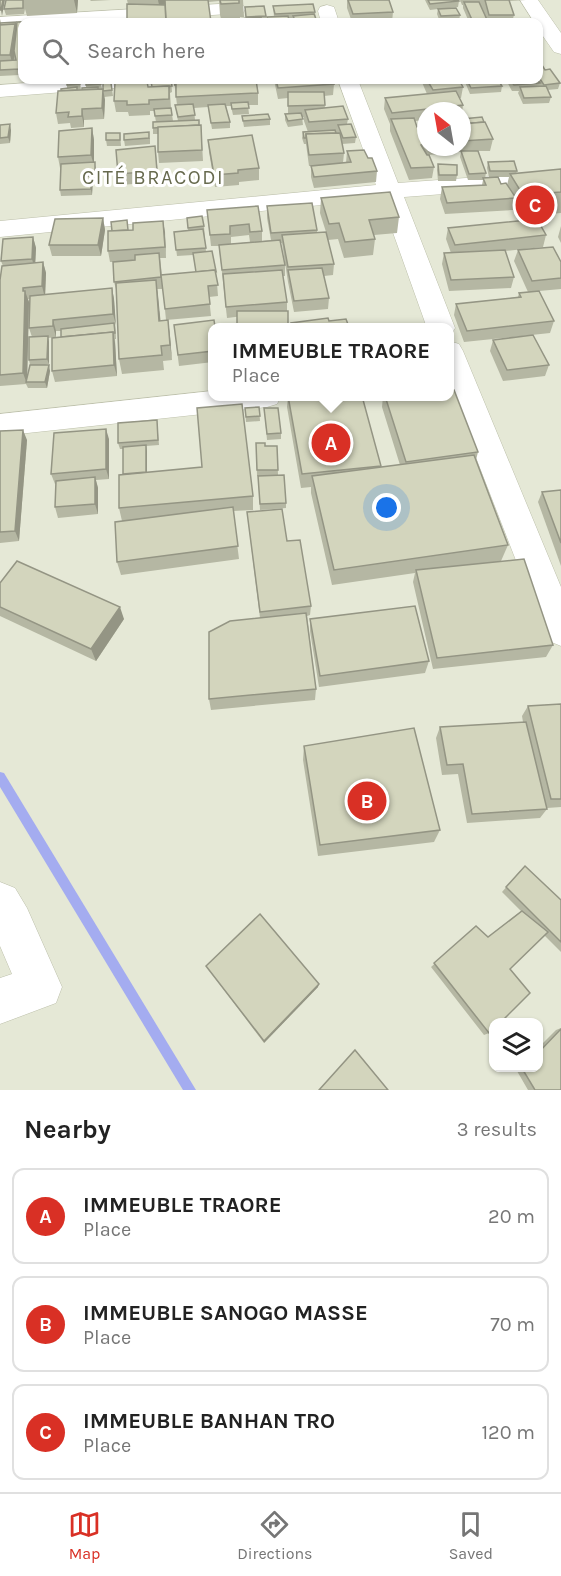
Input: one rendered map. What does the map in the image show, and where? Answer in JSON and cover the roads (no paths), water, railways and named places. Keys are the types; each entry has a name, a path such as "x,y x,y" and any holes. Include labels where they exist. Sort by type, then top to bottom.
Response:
{"street":[{"path":"529,0 541,18"},
{"path":"84,18 236,9"},
{"path":"543,21 561,48"},
{"path":"0,23 18,22"},
{"path":"0,91 89,84"},
{"path":"349,84 439,323"},
{"path":"0,229 389,191 561,178"},
{"path":"454,370 561,630"},
{"path":"0,425 221,401"},
{"path":"0,1001 40,987 4,917"}],"waterway":[{"path":"0,777 190,1090"}],"place":[{"name":"IMMEUBLE BANHAN TRO","path":"535,205"},
{"name":"IMMEUBLE TRAORE","path":"331,443"},
{"name":"IMMEUBLE SANOGO MASSE","path":"367,801"}],"district":[{"name":"CITÉ BRACODI","path":"153,177"}]}
